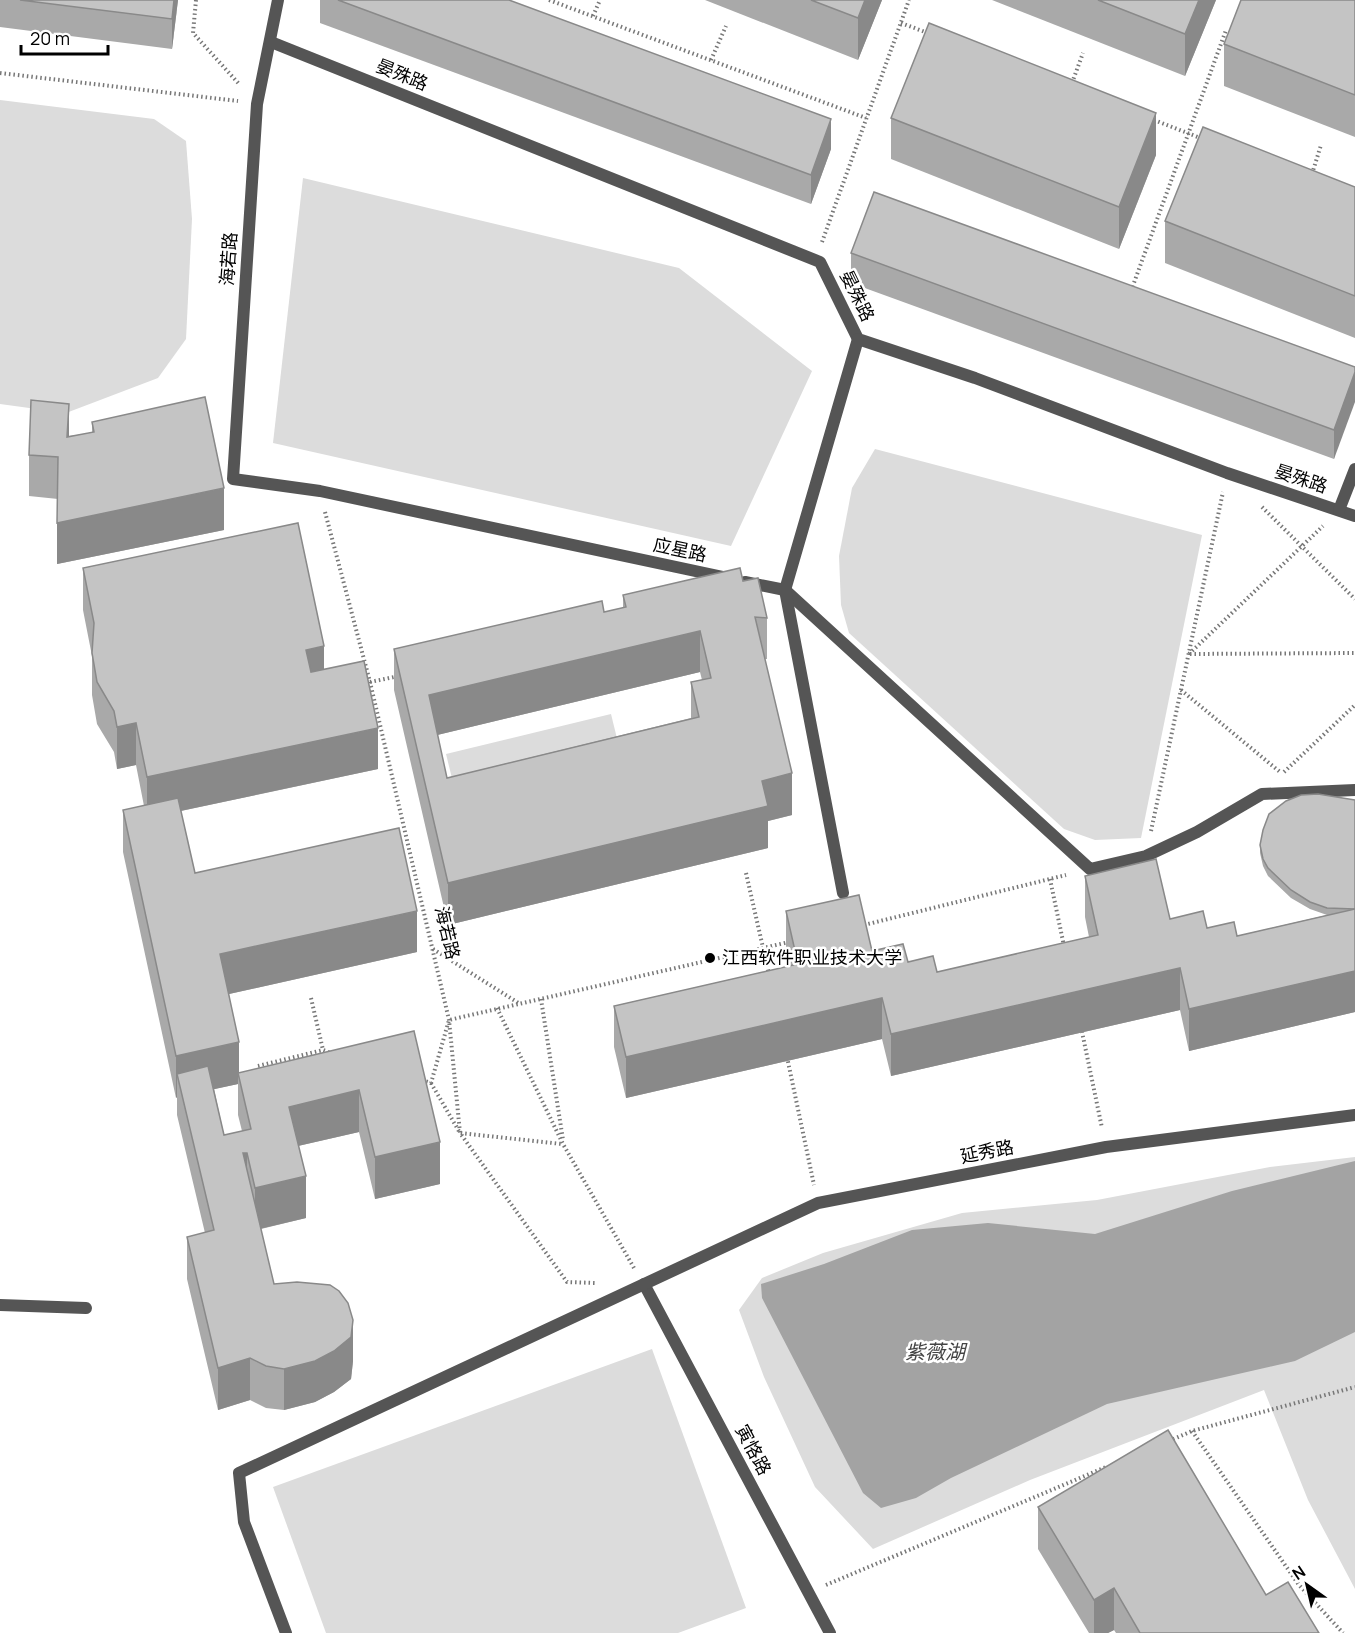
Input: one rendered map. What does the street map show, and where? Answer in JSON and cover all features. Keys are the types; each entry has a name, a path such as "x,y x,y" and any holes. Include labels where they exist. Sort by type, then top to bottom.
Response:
{"street":[{"name":"海若路","path":"233,478 257,104 278,0"},
{"name":"晏殊路","path":"270,42 820,262 858,339 975,378 1227,473 1355,516"},
{"path":"843,893 784,590 858,339"},
{"path":"1339,510 1355,469"},
{"name":"应星路","path":"233,478 320,491 784,590"},
{"path":"784,590 1090,869 1146,856 1197,832 1262,794 1355,790"},
{"name":"延秀路","path":"286,1633 244,1522 239,1473 818,1203 1106,1147 1355,1115"},
{"name":"寅恪路","path":"644,1284 830,1633"},
{"path":"0,1305 86,1308"}],"path":[{"path":"196,0 193,33 257,104"},
{"path":"549,0 866,118"},
{"path":"593,16 600,0"},
{"path":"815,260 909,0"},
{"path":"901,23 933,35"},
{"path":"711,60 726,26"},
{"path":"1130,294 1226,30"},
{"path":"1071,88 1083,53"},
{"path":"0,73 257,104"},
{"path":"1146,117 1211,142"},
{"path":"1311,180 1321,145"},
{"path":"1146,856 1227,473"},
{"name":"海若路","path":"320,491 370,682 449,1020 460,1133"},
{"path":"1260,506 1355,599"},
{"path":"1189,654 1339,510"},
{"path":"1189,654 1355,653"},
{"path":"370,682 405,675"},
{"path":"1181,690 1282,775"},
{"path":"1262,794 1355,705"},
{"path":"854,927 1090,869"},
{"path":"746,873 770,982"},
{"path":"1050,879 1066,957"},
{"path":"431,1083 449,1020 797,940"},
{"path":"432,949 520,1004"},
{"path":"311,998 323,1050"},
{"path":"541,999 563,1144"},
{"path":"497,1008 563,1144 644,1284"},
{"path":"1080,1024 1106,1147"},
{"path":"785,1049 818,1203"},
{"path":"258,1066 323,1050 334,1053"},
{"path":"420,1080 431,1083 460,1133 567,1282 600,1283"},
{"path":"460,1133 563,1144"},
{"path":"1159,1445 1192,1431 1355,1387"},
{"path":"1192,1431 1299,1585 1343,1633"},
{"path":"809,1592 1115,1463"}],"shaded area":[{"path":"0,100 154,119 186,141 192,219 186,339 158,378 66,413 0,404"},
{"path":"303,178 679,268 812,371 731,546 273,443"},
{"path":"875,449 1202,535 1141,838 1095,840 1064,829 849,633 841,605 839,556 852,488"},
{"path":"611,714 625,771 460,811 446,754"},
{"name":"紫薇湖","path":"1355,1157 1355,1589 1308,1500 1264,1390 1030,1480 873,1549 815,1487 764,1377 739,1310 762,1278 823,1253 962,1213 1097,1200 1270,1167"},
{"path":"652,1349 746,1608 678,1633 326,1633 273,1487"}],"water":[{"name":"紫薇湖","path":"1355,1161 1355,1332 1295,1361 1107,1404 951,1478 916,1498 881,1508 863,1493 762,1298 761,1284 824,1264 912,1230 988,1223 1095,1234 1232,1191"}],"building":[{"path":"20,0 174,0 172,19"},
{"path":"338,0 509,0 831,119 811,175"},
{"path":"811,0 865,0 858,18"},
{"path":"1098,0 1199,0 1185,34"},
{"path":"1241,0 1355,0 1355,95 1224,44"},
{"path":"929,23 1156,113 1119,207 891,118"},
{"path":"1203,127 1355,187 1355,296 1165,221"},
{"path":"874,192 1355,367 1334,430 851,253"},
{"path":"205,397 224,488 57,523 58,457 29,455 31,400 69,404 67,437 94,432 92,422"},
{"path":"298,523 324,646 306,650 311,672 364,661 378,728 147,777 136,723 117,727 114,711 97,682 92,653 94,623 83,568"},
{"path":"740,568 743,581 758,578 767,618 755,617 792,773 762,781 768,806 448,883 394,649 602,601 604,612 626,607 623,595","holes":["700,631 711,678 691,682 699,717 447,778 429,695"]},
{"path":"1318,794 1355,800 1355,909 1327,908 1310,902 1291,890 1268,868 1263,859 1260,845 1269,814 1286,801 1301,795"},
{"path":"178,798 195,873 399,828 417,911 220,954 239,1042 176,1056 123,810"},
{"path":"1156,859 1170,919 1203,911 1207,928 1234,922 1237,936 1355,909 1355,971 1189,1009 1180,968 891,1034 882,998 626,1057 614,1006 798,964 786,911 859,895 872,951 903,944 908,962 933,956 937,972 1098,935 1085,876"},
{"path":"414,1031 440,1142 375,1157 359,1090 289,1107 306,1176 255,1188 247,1153 243,1153 274,1284 297,1282 330,1285 339,1291 348,1303 353,1320 351,1337 334,1351 315,1361 284,1369 266,1366 250,1358 218,1368 187,1237 214,1230 177,1074 208,1066 224,1135 251,1129 238,1073"},
{"path":"1168,1430 1266,1595 1288,1582 1319,1633 1140,1633 1114,1588 1094,1600 1038,1507"}],"place":[{"name":"江西软件职业技术大学","path":"710,958"}]}
